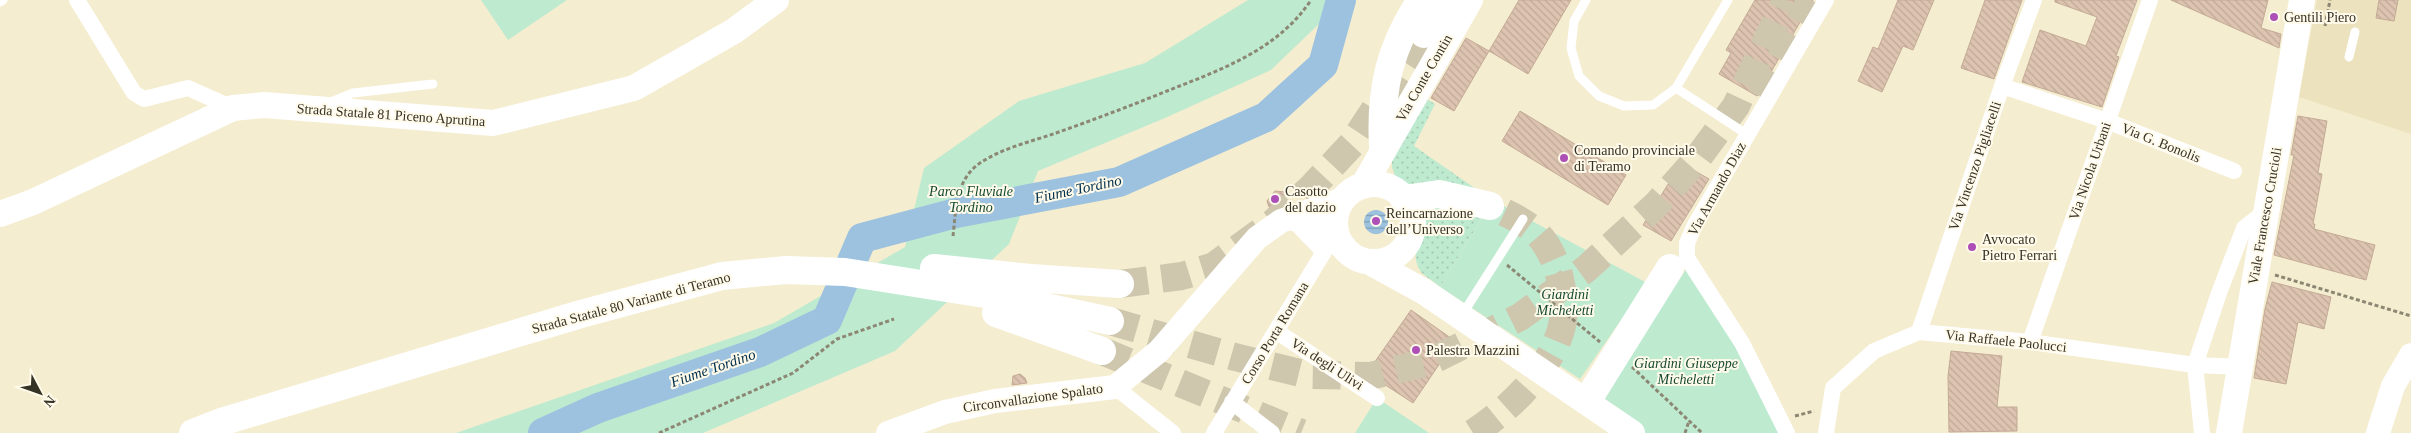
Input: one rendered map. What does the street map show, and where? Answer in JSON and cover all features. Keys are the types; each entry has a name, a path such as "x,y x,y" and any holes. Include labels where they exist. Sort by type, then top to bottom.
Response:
{"highway":[{"path":"1381,151 1382,103 1386,77 1392,57 1421,0"},
{"path":"1424,34 1444,0"},
{"path":"1375,193 1439,194 1490,206"},
{"name":"Strada Statale 80 Variante di Teramo","path":"193,433 230,419 581,314 722,276 821,265 919,281"},
{"path":"1587,402 1670,268"},
{"path":"919,281 1031,278 1120,284"},
{"path":"919,281 1110,321"},
{"path":"919,281 968,304 1021,320 1102,351"}],"main road":[{"name":"Strada Statale 81 Piceno Aprutina","path":"0,214 33,202 234,108 264,105 493,122 634,88 734,31 776,0"},
{"name":"Via Conte Contin","path":"1375,193 1373,172 1381,151 1470,0"},
{"name":"Viale Francesco Crucioli","path":"2229,433 2302,0"},
{"name":"Circonvallazione Spalato","path":"888,433 944,412 970,406 1115,387 1159,351 1257,238 1280,221 1375,193"},
{"path":"1330,242 1336,215 1375,193 1410,209 1413,220 1407,254 1423,291"},
{"path":"1291,218 1330,242 1339,241 1352,256 1370,262 1423,291 1632,433"},
{"path":"1370,262 1388,260 1408,243"},
{"path":"2378,433 2393,386 2411,355"}],"street":[{"path":"78,0 134,93 144,99 188,88 234,108"},
{"name":"Via Armando Diaz","path":"1784,426 1742,343 1687,258 1686,251 1696,225 1826,0"},
{"name":"Via Vincenzo Pigliacelli","path":"1919,332 2002,86 2034,0"},
{"name":"Via Nicola Urbani","path":"2030,342 2150,0"},
{"name":"Via G. Bonolis","path":"2002,86 2107,121 2234,171"},
{"path":"2202,433 2195,365 2219,293 2244,228 2267,210"},
{"name":"Corso Porta Romana","path":"1214,433 1330,242"},
{"name":"Via degli Ulivi","path":"1276,331 1377,398"},
{"name":"Via Raffaele Paolucci","path":"1826,433 1833,388 1874,351 1919,332 2030,342 2195,365 2241,367"},
{"path":"1115,387 1173,433"},
{"path":"1232,402 1272,433"}],"lane":[{"path":"1586,0 1574,22 1572,48 1579,76 1599,96 1624,106 1653,105 1676,88 1728,0"},
{"path":"2349,57 2355,32"},
{"path":"314,108 352,94 433,84"},
{"path":"1676,88 1748,135"},
{"path":"1460,317 1523,219"}],"path":[{"path":"953,236 957,194 976,167 1009,149 1107,115 1234,64 1267,45 1304,12 1312,0"},
{"path":"2325,26 2330,0"},
{"path":"1498,258 1600,342"},
{"path":"2256,270 2411,316"},
{"path":"659,433 793,373 838,339 894,319"},
{"path":"1630,366 1702,433"},
{"path":"1784,426 1830,407"},
{"path":"1685,433 1689,421"}],"shaded area":[{"path":"2317,0 2411,0 2411,134 2299,97"}],"green space":[{"path":"481,0 567,0 508,40"},
{"name":"Parco Fluviale Tordino","path":"1248,0 1331,0 1322,21 1271,70 1165,118 1038,171 1009,244 895,351 703,433 456,433 774,323 905,247 924,168 1019,101 1145,63"},
{"path":"1425,98 1435,104 1414,146 1489,198 1411,188 1396,179 1392,167 1392,155"},
{"name":"Giardini Micheletti","path":"1489,198 1647,283 1580,379 1440,287 1484,215"},
{"path":"1444,207 1484,215 1440,287 1421,272 1417,264 1416,249 1420,226 1419,210"},
{"name":"Giardini Giuseppe Micheletti","path":"1691,263 1787,433 1632,433 1587,401"},
{"path":"1377,398 1429,433 1355,433"}],"water":[{"path":"1376,210 1384,214 1388,222 1384,230 1376,234 1368,230 1364,222 1368,214"}],"building":[{"path":"1519,0 1571,0 1528,74 1489,51"},
{"path":"1755,0 1813,0 1757,96 1719,74 1731,53 1726,50"},
{"path":"1898,0 1934,0 1913,50 1903,46 1882,92 1858,81 1873,47 1878,49"},
{"path":"1985,0 2022,0 1994,79 1961,68"},
{"path":"2055,0 2137,0 2116,56 2119,57 2102,107 2022,82 2040,30 2086,46 2097,17 2055,2"},
{"path":"2171,0 2268,0 2261,28 2281,34 2279,48"},
{"path":"2379,0 2398,0 2394,21 2376,18"},
{"path":"1466,38 1489,51 1454,111 1431,98"},
{"name":"Comando provinciale di Teramo","path":"1520,111 1626,175 1608,205 1502,141"},
{"path":"2298,116 2327,121 2318,173 2322,174 2313,224 2315,224 2314,229 2375,245 2366,280 2274,255 2294,155 2291,155"},
{"path":"1681,163 1709,179 1671,241 1643,225"},
{"name":"Casotto del dazio","path":"1275,191 1285,192 1283,201 1274,208 1269,207 1267,201"},
{"path":"2272,282 2331,297 2324,329 2298,322 2286,384 2254,378 2265,309"},
{"name":"Palestra Mazzini","path":"1411,310 1455,341 1413,403 1367,373"},
{"path":"1951,351 2002,356 1997,407 2017,407 2017,431 1949,432 1948,376"},
{"path":"1020,374 1027,383 1012,385 1013,376"}],"waterway":[{"name":"Fiume Tordino","path":"543,433 598,408 760,352 827,320 862,238 956,213 1119,182 1266,117 1323,65 1341,0"}],"tunnel":[{"path":"1110,321 1235,357 1308,375 1370,376 1429,362 1520,317 1586,269 1656,205 1697,159 1736,106 1786,0"},
{"path":"1761,97 1811,0"},
{"path":"1120,284 1182,276 1214,266 1274,222 1311,188 1352,144 1424,34"},
{"path":"1473,433 1487,424 1529,385 1551,353 1559,337 1564,315 1563,294 1558,272 1546,244 1526,224 1490,206"},
{"path":"1102,351 1301,433"}],"place":[{"name":"Gentili Piero","path":"2274,17"},
{"name":"Comando provinciale di Teramo","path":"1564,158"},
{"name":"Casotto del dazio","path":"1275,199"},
{"name":"Reincarnazione dell’Universo","path":"1376,221"},
{"name":"Avvocato Pietro Ferrari","path":"1972,247"},
{"name":"Palestra Mazzini","path":"1416,350"}]}
